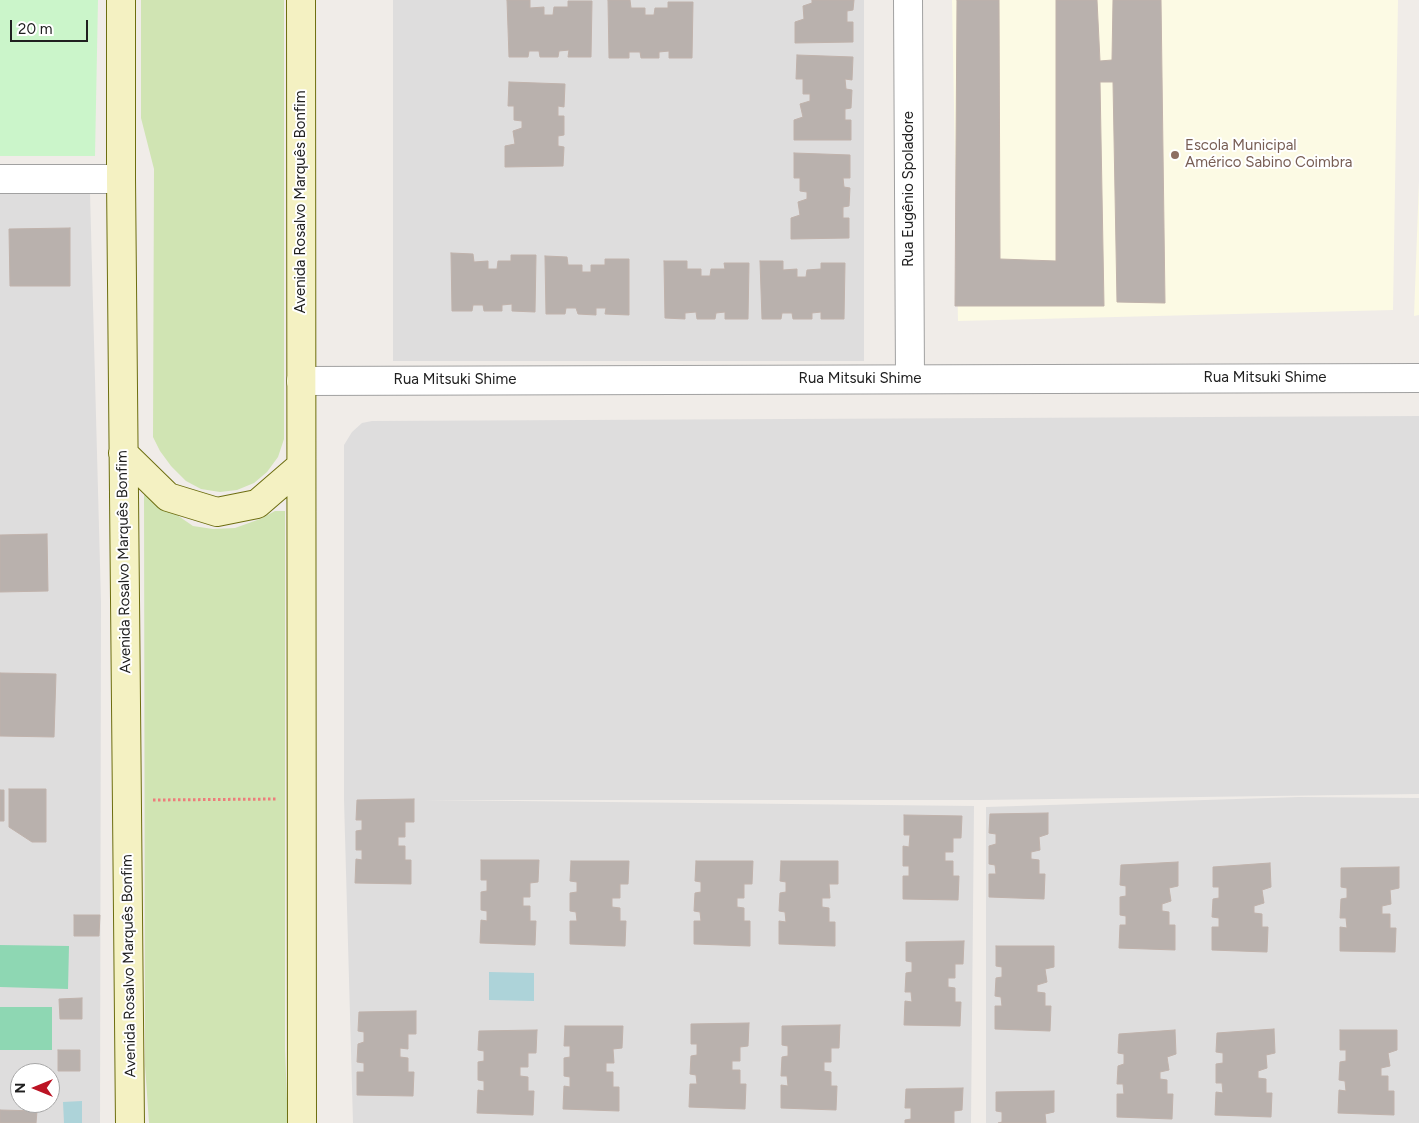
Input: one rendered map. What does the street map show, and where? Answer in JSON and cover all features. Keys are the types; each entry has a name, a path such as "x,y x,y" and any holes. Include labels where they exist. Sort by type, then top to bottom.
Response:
{"street":[{"name":"Avenida Rosalvo Marquês Bonfim","path":"121,0 123,453 130,1123"},
{"name":"Avenida Rosalvo Marquês Bonfim","path":"301,0 302,1123"},
{"name":"Rua Eugênio Spoladore","path":"908,0 910,378"},
{"path":"0,179 121,179"},
{"name":"Rua Mitsuki Shime","path":"302,381 1419,378"},
{"path":"123,453 168,497 217,512 257,504 302,466"}],"path":[{"path":"127,800 302,798"}],"shaded area":[{"path":"393,0 864,0 864,361 393,361"},
{"name":"Escola Municipal Américo Sabino Coimbra","path":"952,0 1398,0 1393,310 958,321"},
{"path":"1419,181 1419,315 1414,316"},
{"path":"90,193 101,602 100,1123 0,1123 0,194"},
{"path":"1419,416 1419,794 980,800 424,800 974,806 971,1123 353,1123 344,800 344,445 352,432 362,423 372,421"},
{"path":"1299,797 1419,798 1419,1123 986,1123 986,807"}],"green space":[{"path":"0,0 98,0 95,156 0,156"},
{"path":"141,0 284,0 284,439 278,457 267,472 254,483 237,490 220,492 201,489 186,481 171,466 153,437 154,169 141,118"},
{"path":"144,490 193,526 213,529 235,528 275,511 285,511 285,1050 288,1123 149,1123 145,1065"},
{"path":"0,945 69,946 68,989 0,987"},
{"path":"0,1007 52,1007 52,1050 0,1050"}],"water":[{"path":"489,972 534,973 534,1001 489,1000"},
{"path":"82,1101 82,1123 64,1123 63,1102"}],"building":[{"path":"507,0 530,0 530,8 544,7 544,15 553,15 554,7 568,7 568,1 592,1 591,57 568,57 569,50 559,51 558,57 540,57 539,51 529,51 528,57 509,57"},
{"path":"608,0 630,0 631,8 645,8 645,15 654,15 655,8 668,8 668,2 693,2 692,58 669,58 669,51 659,52 659,58 641,58 640,52 629,52 629,58 609,58"},
{"path":"812,0 854,0 853,10 847,11 847,22 853,22 853,42 795,43 795,22 804,19 803,6 812,3"},
{"path":"957,0 999,0 1000,259 1056,261 1056,0 1097,0 1100,61 1112,60 1113,0 1161,0 1165,303 1117,302 1113,82 1100,82 1104,306 955,306"},
{"path":"797,55 853,57 852,80 845,79 846,89 852,90 851,108 845,109 845,120 851,120 851,140 794,140 794,120 803,117 800,104 810,101 810,94 803,94 803,79 796,79"},
{"path":"509,82 565,84 564,107 558,106 558,116 564,116 564,135 558,136 558,146 564,147 563,166 505,167 505,146 515,144 513,131 522,128 522,121 514,120 514,106 508,106"},
{"path":"794,153 850,155 850,178 843,178 844,187 850,188 849,206 843,207 843,218 849,218 849,238 791,239 791,218 800,215 798,202 807,199 807,192 800,191 800,178 794,178"},
{"path":"70,228 70,286 10,286 9,229"},
{"path":"451,253 473,254 474,262 488,261 488,269 497,269 498,261 511,261 511,255 536,255 535,312 512,311 512,304 502,305 502,311 484,311 483,305 473,305 472,311 452,311"},
{"path":"545,256 567,257 568,265 582,265 582,272 591,272 591,265 605,265 605,259 629,259 629,315 605,314 606,308 596,308 596,315 578,314 576,308 566,308 565,314 546,314"},
{"path":"664,261 687,261 687,269 701,269 701,276 710,276 711,269 725,269 724,263 749,263 748,319 725,319 725,312 716,313 715,319 697,319 696,312 685,313 685,319 665,318"},
{"path":"760,261 783,261 783,270 797,269 797,277 806,277 807,270 821,269 821,263 845,263 844,319 821,319 821,312 812,313 812,319 793,319 792,313 782,313 781,319 762,319"},
{"path":"47,534 48,591 0,592 0,535"},
{"path":"0,673 56,674 54,737 0,736"},
{"path":"9,789 46,789 46,842 32,842 9,827"},
{"path":"0,790 4,790 4,821 0,821"},
{"path":"414,799 414,822 405,822 405,837 398,837 398,846 405,846 405,860 411,860 411,884 355,883 356,859 362,860 362,850 356,850 356,831 362,830 362,820 356,820 357,800"},
{"path":"1048,813 1048,834 1039,837 1040,850 1031,852 1031,859 1039,860 1039,874 1045,874 1044,899 989,897 989,874 996,874 995,865 989,864 989,846 996,844 996,834 989,833 990,814"},
{"path":"904,815 962,816 961,838 953,838 953,852 945,852 945,861 953,861 953,876 959,876 958,900 903,899 903,876 909,876 909,866 903,866 903,846 909,847 910,835 904,835"},
{"path":"481,860 539,860 538,882 530,883 530,897 523,897 523,906 530,906 530,921 536,921 535,945 480,943 481,920 487,921 487,911 481,910 481,892 487,891 487,880 481,880"},
{"path":"571,861 629,861 628,884 620,884 620,898 612,898 612,907 620,908 620,921 626,921 625,946 570,944 570,921 577,921 576,912 570,911 570,893 577,892 577,882 570,881"},
{"path":"696,861 753,861 752,884 744,884 744,898 737,898 737,907 744,908 744,921 750,921 750,946 694,944 694,921 701,921 700,912 694,911 695,893 701,892 701,882 695,881"},
{"path":"781,861 838,861 838,884 829,884 830,898 822,898 822,907 829,908 829,922 835,922 835,946 779,944 779,921 786,922 785,912 779,911 780,893 786,892 786,882 780,881"},
{"path":"1178,862 1178,886 1169,888 1171,901 1162,904 1162,911 1169,912 1169,925 1175,925 1175,950 1119,948 1120,925 1126,925 1126,916 1120,915 1120,897 1126,896 1126,886 1120,885 1121,865"},
{"path":"1270,863 1271,887 1262,890 1264,903 1254,906 1254,913 1262,914 1262,927 1268,927 1267,952 1212,950 1212,927 1219,927 1219,918 1212,917 1213,899 1219,898 1219,887 1213,887 1213,867"},
{"path":"1399,867 1399,888 1390,890 1391,904 1382,906 1382,914 1390,914 1390,928 1396,928 1395,952 1340,951 1340,927 1347,928 1346,918 1340,918 1341,899 1347,898 1347,888 1341,887 1341,868"},
{"path":"74,915 100,915 99,936 74,936"},
{"path":"964,941 963,964 955,964 955,978 948,978 948,987 955,988 955,1002 961,1002 960,1026 904,1025 905,1001 912,1002 911,992 905,992 906,973 912,972 912,962 906,961 906,942"},
{"path":"996,946 1054,946 1054,967 1045,969 1047,982 1037,985 1037,992 1045,993 1045,1006 1051,1006 1050,1031 995,1029 995,1006 1002,1006 1001,997 995,996 996,978 1002,977 1002,967 996,966"},
{"path":"82,998 82,1019 60,1019 59,999"},
{"path":"416,1011 416,1034 408,1034 408,1049 400,1048 400,1057 408,1058 408,1072 414,1072 413,1096 357,1095 357,1072 364,1072 364,1063 357,1062 358,1044 364,1042 364,1032 358,1031 359,1012"},
{"path":"749,1023 748,1046 740,1047 740,1061 732,1061 732,1070 740,1070 740,1084 746,1084 745,1109 689,1107 690,1084 697,1084 696,1075 690,1074 691,1056 697,1055 697,1044 691,1044 691,1024"},
{"path":"840,1025 839,1048 831,1048 831,1062 824,1062 824,1071 831,1072 831,1086 837,1086 836,1110 781,1108 781,1085 788,1086 787,1076 781,1076 782,1057 788,1056 788,1046 782,1045 782,1026"},
{"path":"565,1026 623,1026 622,1048 613,1049 614,1063 606,1063 606,1072 613,1072 613,1087 619,1087 619,1111 563,1109 564,1086 570,1087 570,1077 564,1076 564,1058 570,1057 570,1046 564,1046"},
{"path":"1274,1029 1275,1053 1266,1055 1267,1068 1258,1071 1258,1078 1266,1079 1266,1093 1272,1093 1271,1117 1215,1115 1216,1092 1223,1093 1222,1083 1216,1083 1216,1064 1223,1063 1223,1053 1216,1052 1217,1033"},
{"path":"537,1030 536,1053 528,1053 528,1067 520,1067 520,1076 528,1077 528,1091 534,1091 533,1115 477,1113 478,1090 484,1091 484,1081 478,1080 478,1062 484,1061 484,1051 478,1050 479,1031"},
{"path":"1175,1030 1176,1054 1167,1057 1169,1070 1160,1072 1160,1079 1167,1080 1167,1094 1173,1094 1172,1119 1117,1117 1117,1094 1124,1094 1123,1084 1117,1084 1118,1066 1124,1064 1124,1054 1118,1053 1119,1034"},
{"path":"1340,1030 1397,1030 1397,1050 1388,1053 1390,1066 1381,1068 1381,1076 1388,1076 1388,1091 1394,1091 1394,1115 1338,1113 1339,1090 1346,1091 1345,1081 1339,1080 1340,1062 1346,1061 1346,1050 1340,1050"},
{"path":"58,1050 80,1050 80,1071 60,1071 60,1063 58,1063"},
{"path":"963,1088 962,1110 954,1111 954,1123 905,1123 905,1120 911,1119 911,1108 905,1108 906,1089"},
{"path":"1054,1091 1054,1112 1045,1114 1046,1123 998,1123 1002,1122 1002,1112 996,1111 996,1092"},
{"path":"0,1110 10,1110 10,1113 37,1113 36,1123 0,1123"}],"place":[{"name":"Escola Municipal Américo Sabino Coimbra","path":"1175,155"}]}
